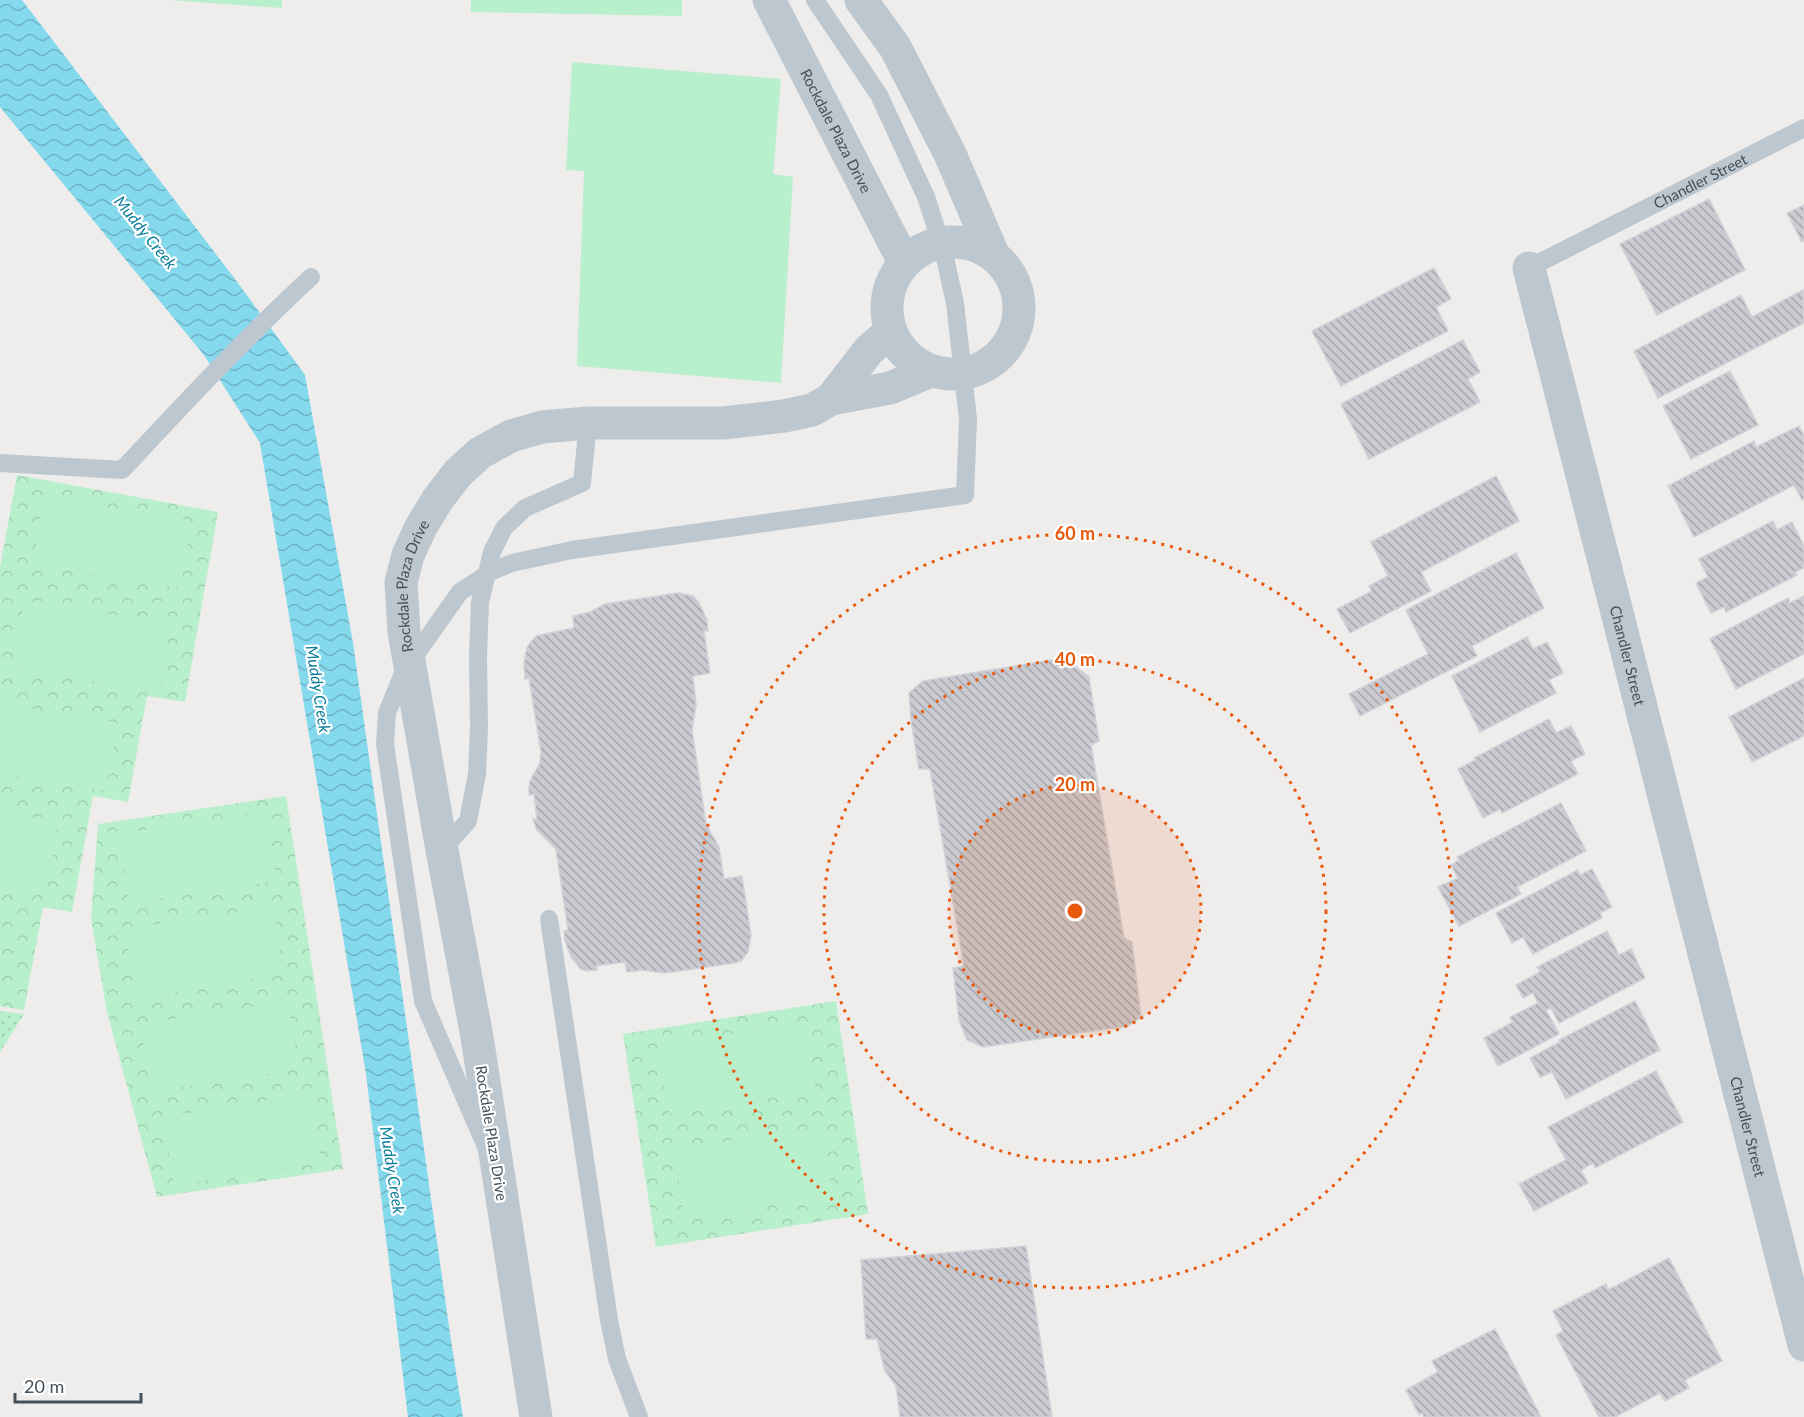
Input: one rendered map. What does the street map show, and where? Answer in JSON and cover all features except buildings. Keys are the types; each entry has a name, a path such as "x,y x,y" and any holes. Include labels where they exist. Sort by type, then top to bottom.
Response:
{"street":[{"name":"Rockdale Plaza Drive","path":"769,0 904,262"},
{"path":"861,0 895,47 950,154 993,254"},
{"path":"957,241 976,245 993,254 1009,270 1017,290 1020,311 1016,332 1004,351 988,366 970,373 951,375 932,371 914,362 901,348 891,331 887,313 888,294 904,262 920,250 938,243 957,241"},
{"name":"Chandler Street","path":"1529,268 1804,1345"},
{"name":"Rockdale Plaza Drive","path":"831,399 869,350 891,331"},
{"name":"Rockdale Plaza Drive","path":"536,1417 477,1037 404,632 401,582 408,555 438,499 458,473 480,453 511,436 542,428 588,423 732,422 784,416 812,410 831,399 890,388 932,371"}],"lane":[{"path":"499,1177 423,1001 385,744 387,713 404,671 460,592 492,571 512,563 572,550 965,495 968,418 955,303 943,249 926,197 879,95 814,0"},
{"name":"Chandler Street","path":"1529,268 1804,128"},
{"path":"0,463 122,470 278,307 311,277"},
{"path":"442,850 468,821 477,774 480,602 492,552 504,528 525,507 582,483 588,423"},
{"path":"549,919 609,1320 617,1359 639,1417"}],"green space":[{"path":"169,0 282,0 282,8"},
{"path":"471,0 682,0 682,16 471,12"},
{"path":"572,62 781,79 773,174 793,177 781,383 577,366 584,171 566,170"},
{"path":"17,475 218,512 185,702 147,696 128,802 93,796 72,912 43,907 24,1010 0,1006 0,567"},
{"path":"44,497 191,521 181,589 33,565"},
{"path":"24,601 171,624 160,692 13,669"},
{"path":"0,704 117,723 106,791 0,774"},
{"path":"286,796 343,1169 157,1197 107,1012 91,919 98,824"},
{"path":"266,812 277,881 129,903 118,834"},
{"path":"0,813 58,822 47,891 0,883"},
{"path":"273,906 284,975 136,998 125,929"},
{"path":"288,1001 299,1069 151,1092 140,1024"},
{"path":"836,1001 868,1214 656,1247 623,1034"},
{"path":"0,1011 24,1014 0,1052"},
{"path":"805,1023 816,1091 669,1114 658,1045"},
{"path":"311,1094 322,1163 174,1185 163,1117"},
{"path":"821,1127 832,1196 685,1219 674,1150"}],"water":[{"name":"Muddy Creek","path":"0,0 22,0 238,283 305,375 353,643 463,1417 408,1417 366,1074 260,443 204,355 0,107"}]}
